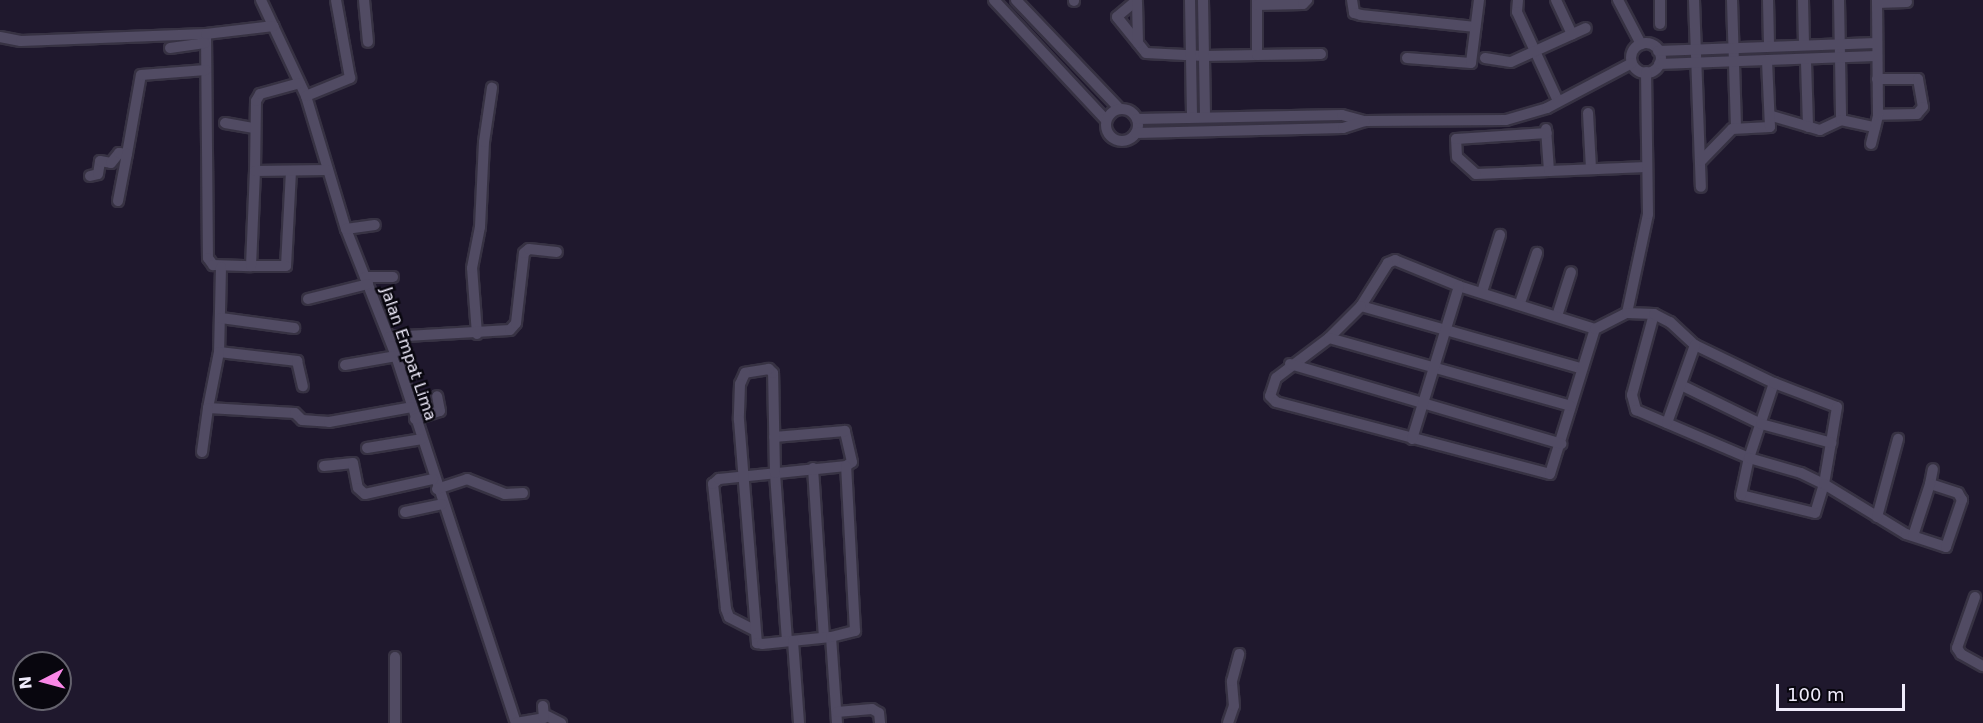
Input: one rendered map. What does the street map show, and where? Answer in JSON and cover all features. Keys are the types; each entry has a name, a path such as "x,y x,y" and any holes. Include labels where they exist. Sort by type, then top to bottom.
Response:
{"street":[{"name":"Jalan Empat Lima","path":"261,0 306,96 346,229 396,356 435,484 516,723"},
{"path":"306,96 350,78 336,0"},
{"path":"364,0 368,42"},
{"path":"994,0 1106,120 1107,132 1116,140 1129,140 1136,133 1137,119 1132,111 1119,108 1016,0"},
{"path":"1190,0 1192,117"},
{"path":"1203,0 1205,117"},
{"path":"1257,55 1257,3 1294,5 1307,0"},
{"path":"1352,0 1354,12 1361,15 1475,27"},
{"path":"1407,58 1471,63 1479,0"},
{"path":"1518,0 1517,12 1558,102"},
{"path":"1556,0 1572,34"},
{"path":"1618,0 1641,44"},
{"path":"1660,0 1660,24"},
{"path":"1694,0 1701,187"},
{"path":"1732,0 1736,128"},
{"path":"1768,0 1769,45"},
{"path":"1803,0 1804,44"},
{"path":"1839,0 1841,120"},
{"path":"1137,1 1138,43"},
{"path":"1137,1 1116,17 1151,56 1321,54"},
{"path":"1871,144 1878,115 1877,2 1907,2"},
{"path":"170,48 206,38 274,26"},
{"path":"1485,58 1511,62 1586,27"},
{"path":"0,37 21,41 206,38"},
{"path":"206,38 208,258 213,266 286,266 291,171"},
{"path":"1658,51 1734,46 1876,43"},
{"path":"1632,63 1633,51 1641,44 1653,45 1658,51 1659,64"},
{"path":"1646,72 1659,64 1734,60 1806,62 1876,56"},
{"path":"1701,161 1724,134 1736,128 1767,128 1772,116 1767,61"},
{"path":"1806,62 1808,127"},
{"path":"1137,119 1342,116 1365,121 1506,120 1532,114 1632,63"},
{"path":"1632,63 1646,72"},
{"path":"118,201 141,75 206,70"},
{"path":"1628,310 1648,214 1646,72"},
{"path":"1877,79 1918,79 1923,107 1917,114 1878,115"},
{"path":"251,266 255,171 253,128 260,94 300,83"},
{"path":"477,334 472,268 480,227 484,142 492,88"},
{"path":"1106,120 1119,108"},
{"path":"1588,113 1591,169"},
{"path":"1772,116 1808,127 1827,129 1841,120 1875,127"},
{"path":"1136,133 1349,128 1365,121"},
{"path":"225,123 253,128"},
{"path":"1550,171 1546,131 1455,140 1458,159 1473,173 1550,171 1647,167"},
{"path":"90,176 98,174 100,161 111,162 119,153 127,154"},
{"path":"255,171 328,170"},
{"path":"346,229 375,225"},
{"path":"1482,292 1500,236"},
{"path":"389,337 477,334 510,330 516,323 524,253 529,249 557,252"},
{"path":"1520,303 1537,253"},
{"path":"1595,329 1520,303 1459,286 1395,260 1381,273 1362,306 1329,338 1290,364 1270,389 1270,396 1276,402 1541,474 1554,472 1580,368 1595,329 1628,310 1654,314 1670,322 1695,345 1774,383 1833,403 1837,416 1824,484 1817,509 1809,515 1746,497 1739,491 1774,383"},
{"path":"202,452 219,352 221,267"},
{"path":"1557,316 1571,272"},
{"path":"308,299 367,280 393,278"},
{"path":"1412,439 1459,286"},
{"path":"1362,306 1446,328 1580,368"},
{"path":"1654,314 1633,401 1636,410 1749,458 1802,473 1912,536 1939,547 1946,547 1950,541 1961,495 1930,484"},
{"path":"221,318 294,328"},
{"path":"1329,338 1571,406"},
{"path":"1667,423 1695,345"},
{"path":"219,352 297,361 303,386"},
{"path":"345,365 396,356"},
{"path":"1290,364 1422,405 1561,444"},
{"path":"799,723 790,641 775,473 773,373 769,369 745,373 740,384 739,420 754,630 757,643 790,641 827,637 855,629 846,466"},
{"path":"1681,385 1761,424 1832,443"},
{"path":"415,419 440,411 437,396"},
{"path":"208,408 295,412 302,420 329,422 412,407"},
{"path":"754,630 729,617 726,609 712,489 717,480 846,466 852,462 845,431 774,437"},
{"path":"367,448 422,439"},
{"path":"1877,518 1898,439"},
{"path":"324,466 353,463 358,488 365,494 467,479 506,494 523,493"},
{"path":"813,468 827,637 837,718 872,709 879,713 880,723"},
{"path":"1912,536 1930,484 1933,468"},
{"path":"405,512 442,504"},
{"path":"1975,597 1956,644 1960,654 1983,666"},
{"path":"1228,723 1234,706 1232,681 1239,654"},
{"path":"394,657 395,723"},
{"path":"516,723 545,711 561,723"}]}
